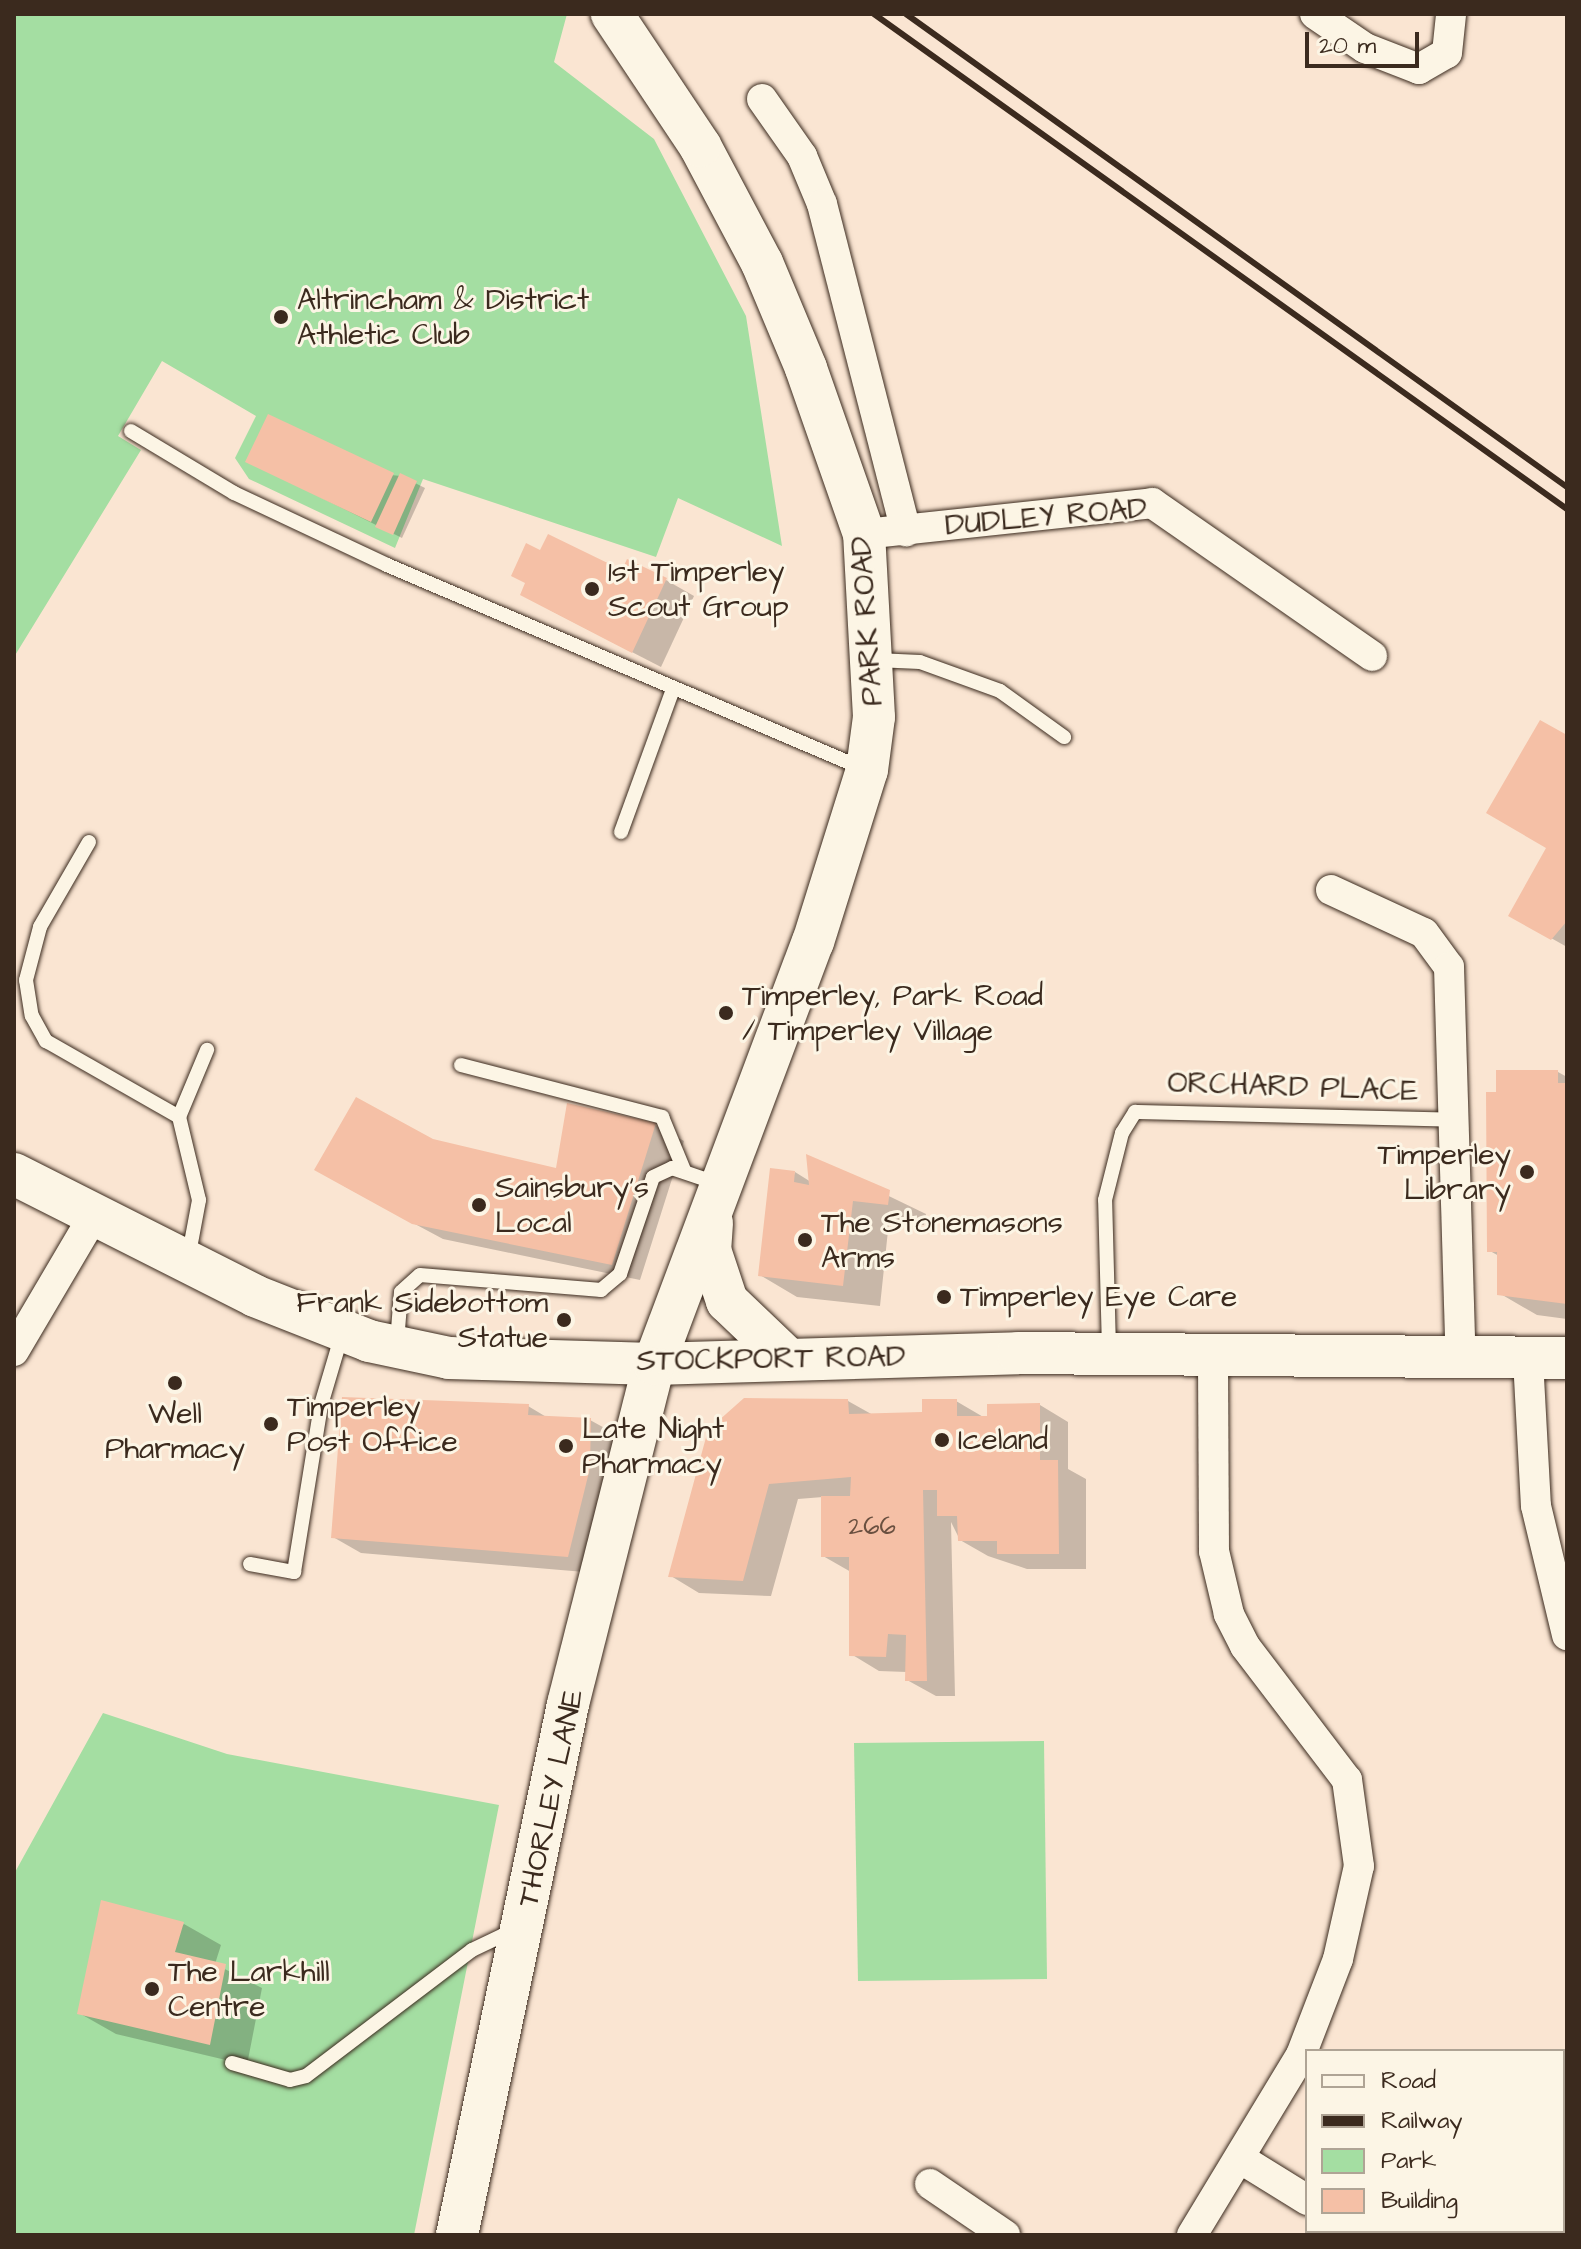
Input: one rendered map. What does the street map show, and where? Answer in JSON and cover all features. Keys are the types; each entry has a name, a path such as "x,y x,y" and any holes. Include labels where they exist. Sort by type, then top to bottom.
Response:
{"main road":[{"name":"PARK ROAD","path":"612,14 700,146 762,263 864,534 875,660 867,770 717,1200 654,1364"},
{"name":"STOCKPORT ROAD","path":"14,1174 187,1263 343,1331 449,1358 654,1364 1109,1354 1461,1361 1548,1359"},
{"name":"PARK ROAD","path":"717,1200 710,1250 727,1301 788,1359"},
{"name":"THORLEY LANE","path":"457,2235 525,1924 568,1704 654,1364"}],"street":[{"path":"1315,14 1365,48 1419,69 1447,53 1451,14"},
{"name":"PARK ROAD","path":"762,99 802,156 822,204 906,531"},
{"name":"DUDLEY ROAD","path":"864,534 1152,503 1372,656"},
{"path":"1331,890 1424,933 1443,956 1454,987 1461,1361"},
{"path":"14,1351 94,1215"},
{"path":"1192,2235 1241,2159 1319,2014 1351,1914 1359,1831 1347,1780 1329,1750 1245,1646 1229,1614 1214,1551 1213,1355"},
{"path":"1548,1359 1536,1506 1567,1635"},
{"path":"1241,2159 1305,2199"},
{"path":"930,2184 1005,2235"}],"lane":[{"path":"131,431 271,511 673,689 867,770"},
{"path":"875,660 920,662 1000,691 1064,737"},
{"path":"621,832 673,689"},
{"path":"89,842 40,927 26,980 32,1016 46,1041 179,1117"},
{"path":"187,1263 199,1200 179,1117 207,1050"},
{"path":"461,1065 662,1117 684,1170 717,1200"},
{"name":"ORCHARD PLACE","path":"1109,1354 1105,1200 1122,1133 1135,1112 1458,1120"},
{"path":"397,1347 401,1292 433,1272 601,1290 620,1274 653,1177 684,1170"},
{"path":"250,1564 294,1572 321,1405 343,1331"},
{"path":"232,2063 290,2080 306,2076 472,1950 525,1924"}],"green space":[{"path":"14,14 567,14 554,62 654,139 746,316 782,546 678,498 656,557 423,479 395,548 249,479 235,458 256,416 162,361 118,436 141,450 14,657"},
{"path":"103,1713 227,1754 499,1805 414,2235 14,2235 14,1874"},
{"path":"1044,1741 1047,1979 858,1981 854,1743"}],"building":[{"path":"268,414 394,473 371,522 245,462"},
{"path":"400,473 417,481 393,535 375,527"},
{"name":"1st Timperley Scout Group","path":"548,534 622,570 627,559 667,578 632,653 520,595 525,583 511,576 526,543 540,550"},
{"path":"1540,720 1567,735 1567,921 1551,940 1508,916 1546,848 1486,813"},
{"name":"Timperley Library","path":"1496,1070 1558,1070 1558,1083 1567,1083 1567,1304 1497,1295 1497,1252 1487,1252 1486,1092 1496,1092"},
{"path":"356,1097 433,1139 556,1168 567,1103 656,1123 612,1265 412,1224 314,1170"},
{"name":"The Stonemasons Arms","path":"806,1154 890,1190 888,1205 853,1201 843,1286 758,1276 770,1168 795,1171 794,1182 809,1185"},
{"path":"342,1397 529,1404 528,1415 591,1418 590,1468 568,1557 331,1538"},
{"path":"744,1398 848,1399 849,1414 922,1412 922,1399 957,1399 957,1416 987,1416 987,1404 1040,1403 1040,1460 1058,1460 1059,1554 997,1554 997,1541 958,1541 957,1516 937,1516 937,1490 923,1490 927,1681 905,1681 906,1635 888,1634 886,1657 849,1656 849,1557 821,1557 821,1496 850,1496 851,1477 769,1484 743,1581 668,1577 708,1430"},
{"name":"The Larkhill Centre","path":"101,1900 184,1922 175,1952 226,1964 210,2045 77,2014"}],"railway":[{"path":"874,14 1567,509"},
{"path":"906,14 1567,487"}],"place":[{"name":"Altrincham & District Athletic Club","path":"281,317"},
{"name":"1st Timperley Scout Group","path":"592,589"},
{"name":"Timperley, Park Road / Timperley Village","path":"726,1013"},
{"name":"Timperley Library","path":"1527,1172"},
{"name":"Sainsbury's Local","path":"479,1205"},
{"name":"The Stonemasons Arms","path":"805,1240"},
{"name":"Timperley Eye Care","path":"944,1297"},
{"name":"Frank Sidebottom Statue","path":"564,1320"},
{"name":"Well Pharmacy","path":"175,1383"},
{"name":"Timperley Post Office","path":"271,1424"},
{"name":"Iceland","path":"942,1440"},
{"name":"Late Night Pharmacy","path":"566,1446"},
{"name":"The Larkhill Centre","path":"152,1989"}]}
